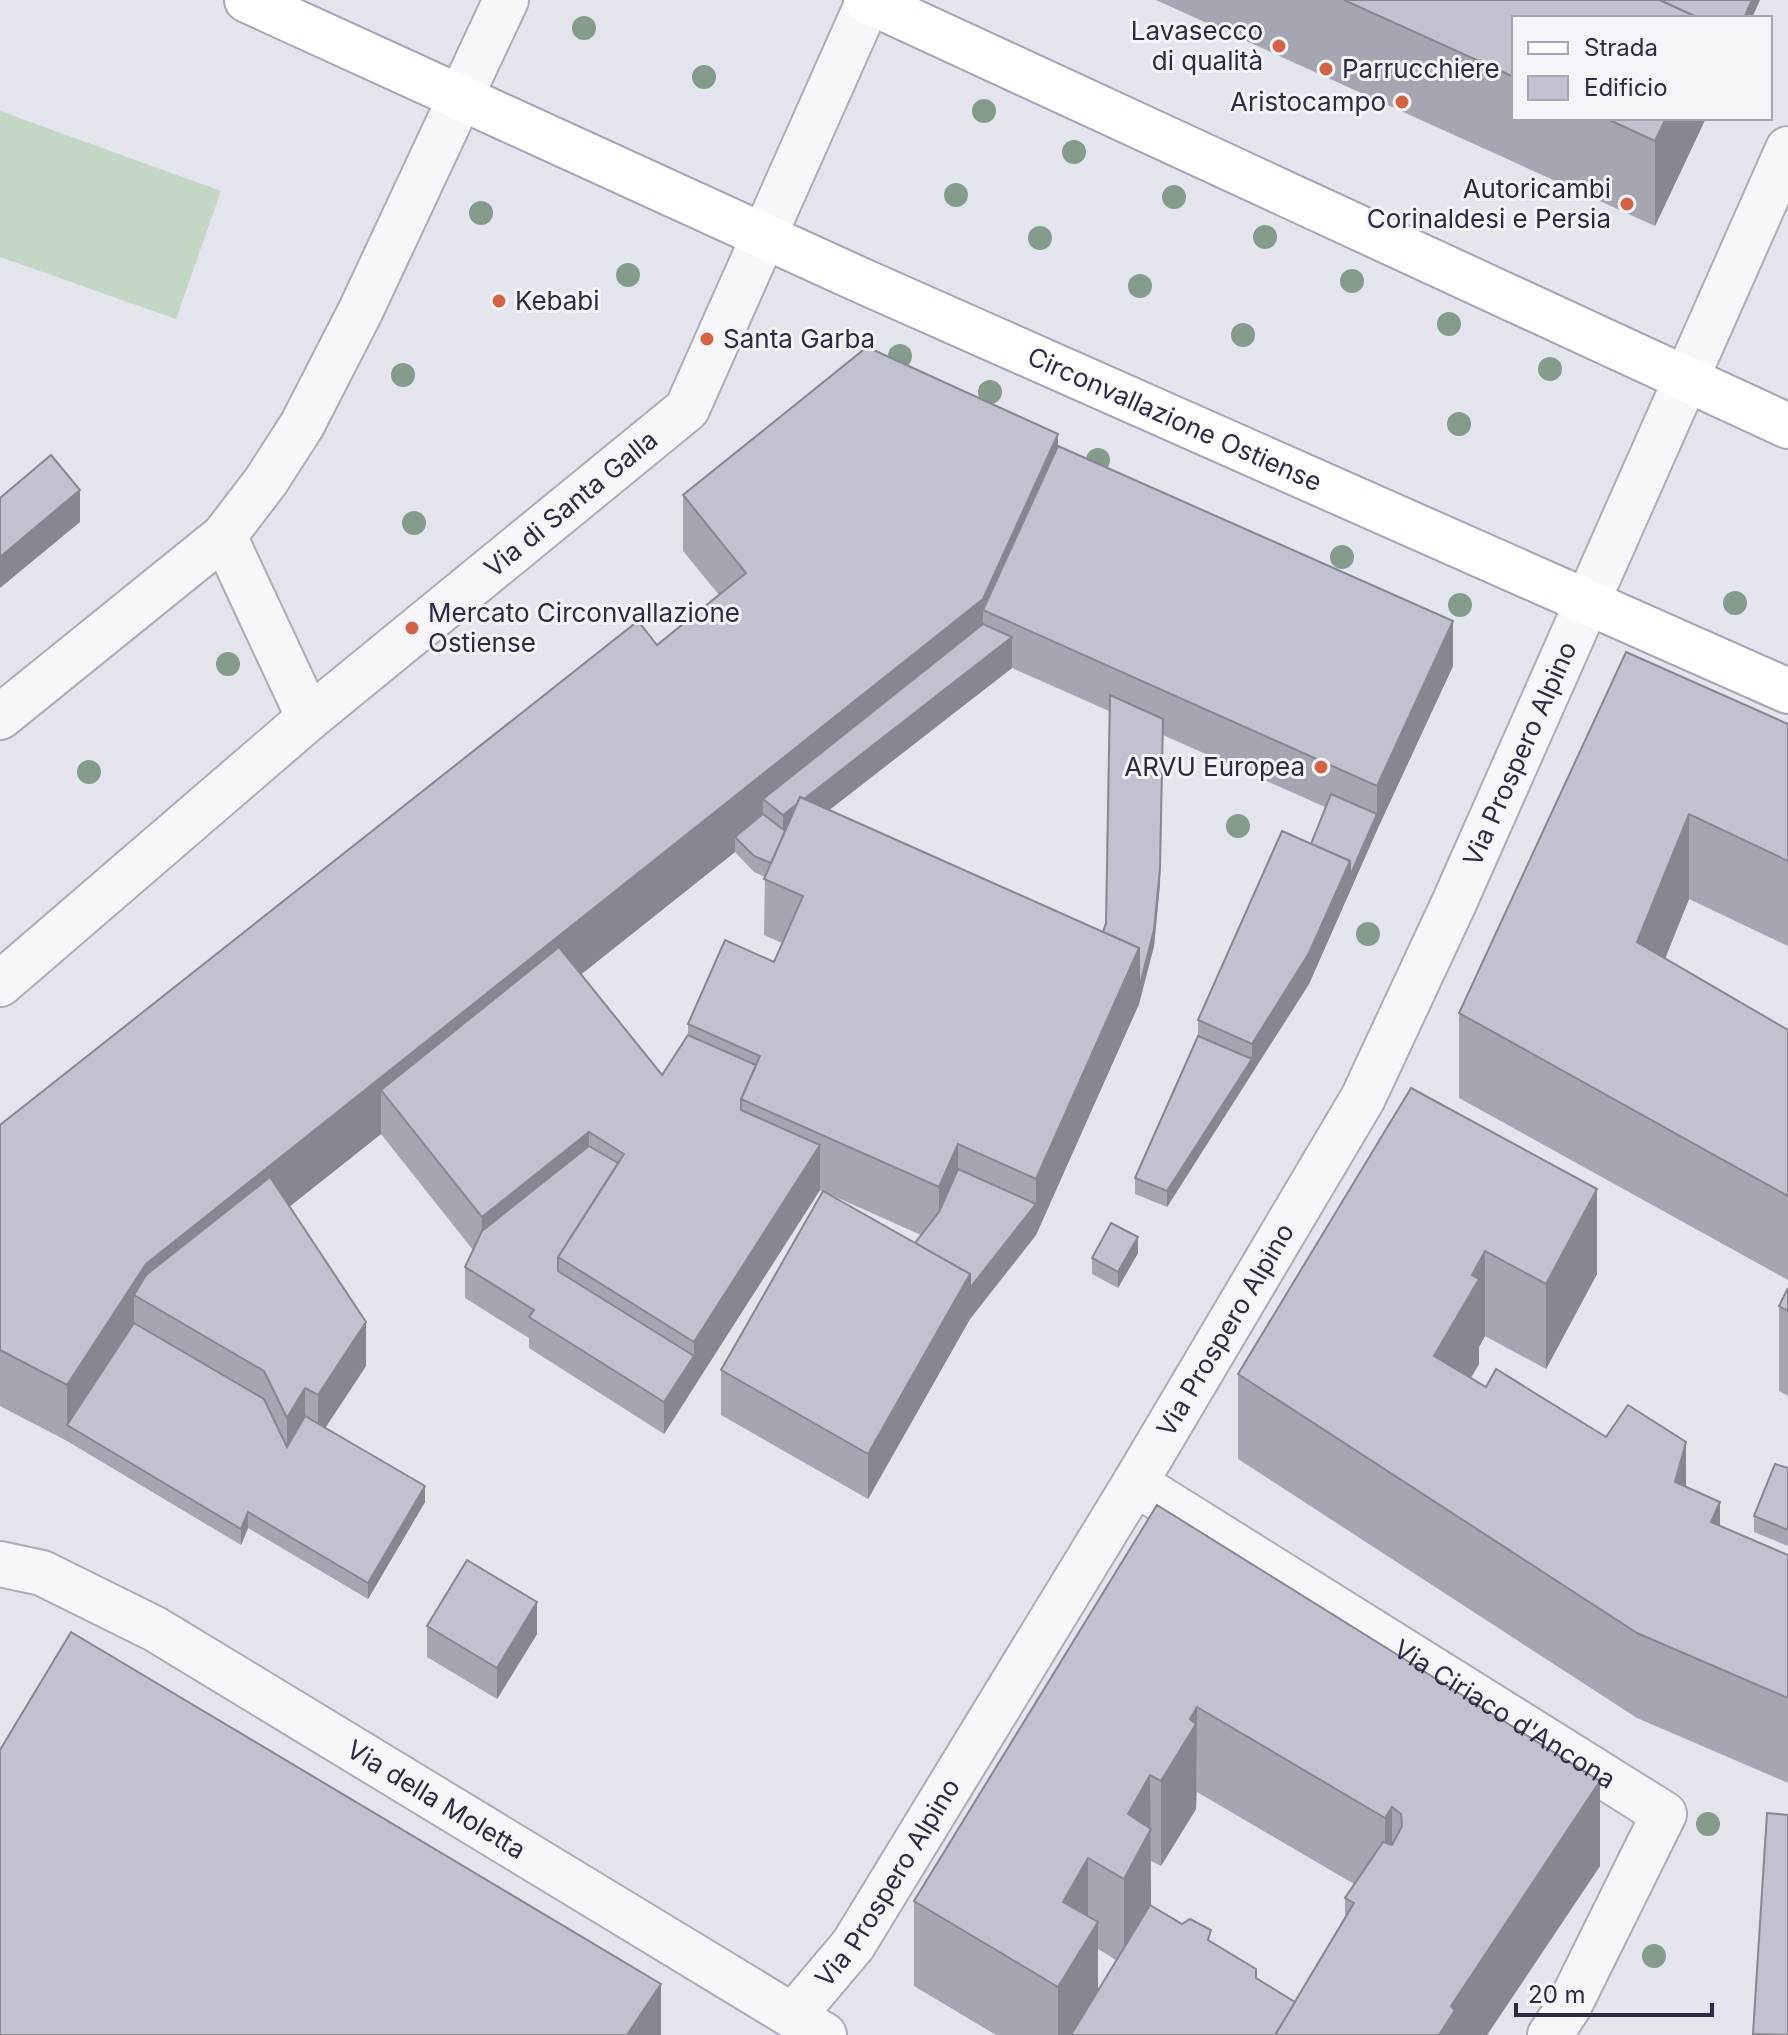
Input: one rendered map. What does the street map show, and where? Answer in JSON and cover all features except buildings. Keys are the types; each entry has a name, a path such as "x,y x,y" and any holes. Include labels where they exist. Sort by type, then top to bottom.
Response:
{"main road":[{"name":"Circonvallazione Ostiense","path":"247,0 763,236 1586,604 1788,691"},
{"path":"868,0 1685,381 1788,426"}],"street":[{"path":"0,717 224,536 266,481 302,425 360,312 506,0"},
{"path":"763,236 868,0"},
{"path":"1586,604 1788,149"},
{"name":"Via di Santa Galla","path":"0,984 309,718 687,409 763,236"},
{"path":"224,536 309,718"},
{"name":"Via Prospero Alpino","path":"808,2026 853,1945 1135,1483 1363,1098 1586,604"},
{"name":"Via Ciriaco d'Ancona","path":"1135,1483 1664,1814 1569,2006 1550,2035"},
{"name":"Via della Moletta","path":"0,1564 42,1573 155,1629 808,2026"}],"green space":[{"path":"0,111 221,191 176,319 0,257"}],"place":[{"name":"Lavasecco di qualità","path":"1279,46"},
{"name":"Parrucchiere","path":"1326,69"},
{"name":"Aristocampo","path":"1402,102"},
{"name":"Autoricambi Corinaldesi e Persia","path":"1627,204"},
{"name":"Kebabi","path":"499,301"},
{"name":"Santa Garba","path":"707,339"},
{"name":"Mercato Circonvallazione Ostiense","path":"412,628"},
{"name":"ARVU Europea","path":"1321,767"}]}
